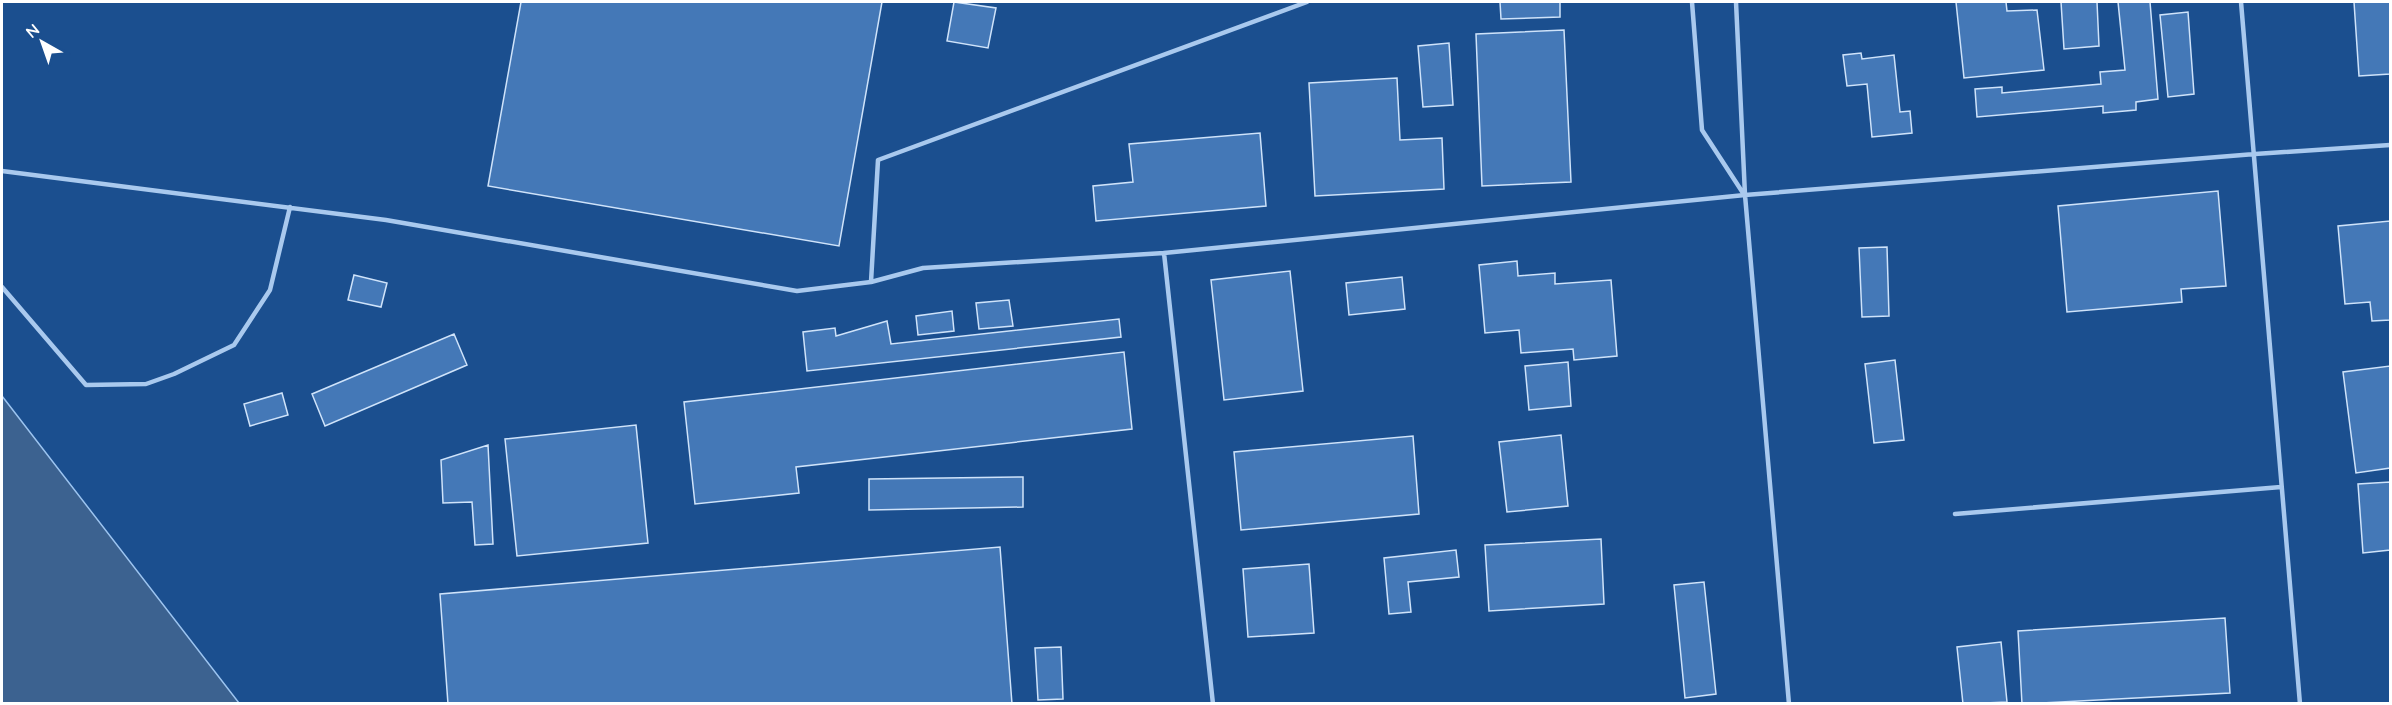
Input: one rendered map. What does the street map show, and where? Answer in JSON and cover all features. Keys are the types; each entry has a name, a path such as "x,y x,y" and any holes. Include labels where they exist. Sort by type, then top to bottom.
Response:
{"lane":[{"path":"871,282 878,160 1307,2"},
{"path":"1692,2 1702,130 1745,195"},
{"path":"1736,2 1745,195 1789,704"},
{"path":"2241,2 2300,704"},
{"path":"2,171 386,219 797,291 871,282 923,267 1164,253 1745,195 2254,154 2391,146"},
{"path":"2,287 86,385 146,384 174,374 234,345 270,290 290,207"},
{"path":"1164,253 1213,704"},
{"path":"1955,514 2281,487"}],"water":[{"path":"2,396 239,703 2,703"}],"building":[{"path":"521,2 882,2 839,246 488,186"},
{"path":"954,2 996,8 988,48 947,41"},
{"path":"1500,2 1560,2 1560,17 1501,19"},
{"path":"1956,2 2006,2 2007,11 2037,10 2044,70 1964,78"},
{"path":"2061,2 2097,2 2099,46 2064,49"},
{"path":"2118,2 2150,2 2158,99 2136,102 2136,110 2103,113 2103,106 1977,117 1975,89 2002,87 2002,93 2101,84 2100,72 2125,70"},
{"path":"2354,2 2390,2 2390,74 2359,76"},
{"path":"2188,12 2194,94 2168,97 2160,15"},
{"path":"1564,30 1571,182 1482,186 1476,34"},
{"path":"1449,43 1453,105 1423,107 1418,46"},
{"path":"1861,53 1862,59 1894,55 1900,112 1910,111 1912,133 1872,137 1867,84 1847,86 1843,55"},
{"path":"1397,78 1400,140 1442,138 1444,189 1315,196 1309,83"},
{"path":"1260,133 1266,206 1096,221 1093,186 1133,182 1129,144"},
{"path":"2218,191 2226,286 2181,289 2182,302 2067,312 2058,206"},
{"path":"2390,221 2390,320 2372,321 2370,302 2345,304 2338,226"},
{"path":"1887,247 1889,316 1862,317 1859,248"},
{"path":"1517,261 1518,276 1555,273 1555,284 1611,280 1617,356 1574,360 1573,349 1521,353 1519,330 1485,333 1479,265"},
{"path":"1290,271 1303,391 1224,400 1211,280"},
{"path":"354,275 387,283 381,307 348,300"},
{"path":"1402,277 1405,309 1349,315 1346,283"},
{"path":"1009,300 1013,326 979,329 976,303"},
{"path":"952,311 954,331 918,335 916,316"},
{"path":"1119,319 1121,337 807,371 803,332 835,328 836,336 887,321 891,344"},
{"path":"454,334 467,365 325,426 312,394"},
{"path":"1124,352 1132,429 796,467 799,493 695,504 684,402"},
{"path":"1895,360 1904,440 1874,443 1865,364"},
{"path":"1568,362 1571,406 1529,410 1525,366"},
{"path":"2390,366 2390,468 2356,473 2343,372"},
{"path":"282,393 288,415 250,426 244,404"},
{"path":"636,425 648,543 517,556 505,439"},
{"path":"1561,435 1568,506 1507,512 1499,442"},
{"path":"1413,436 1419,514 1241,530 1234,452"},
{"path":"488,445 493,544 475,545 472,502 443,503 441,460"},
{"path":"1023,477 1023,507 869,510 869,479"},
{"path":"2390,482 2390,550 2363,553 2358,484"},
{"path":"1601,539 1604,604 1489,611 1485,545"},
{"path":"1000,547 1012,704 448,704 440,594"},
{"path":"1456,550 1459,577 1408,582 1411,612 1389,614 1384,558"},
{"path":"1309,564 1314,633 1248,637 1243,569"},
{"path":"1704,582 1716,694 1685,698 1674,585"},
{"path":"2225,618 2230,693 2022,704 2018,631"},
{"path":"2001,642 2007,702 1963,704 1957,647"},
{"path":"1061,647 1063,699 1038,700 1035,648"}]}
